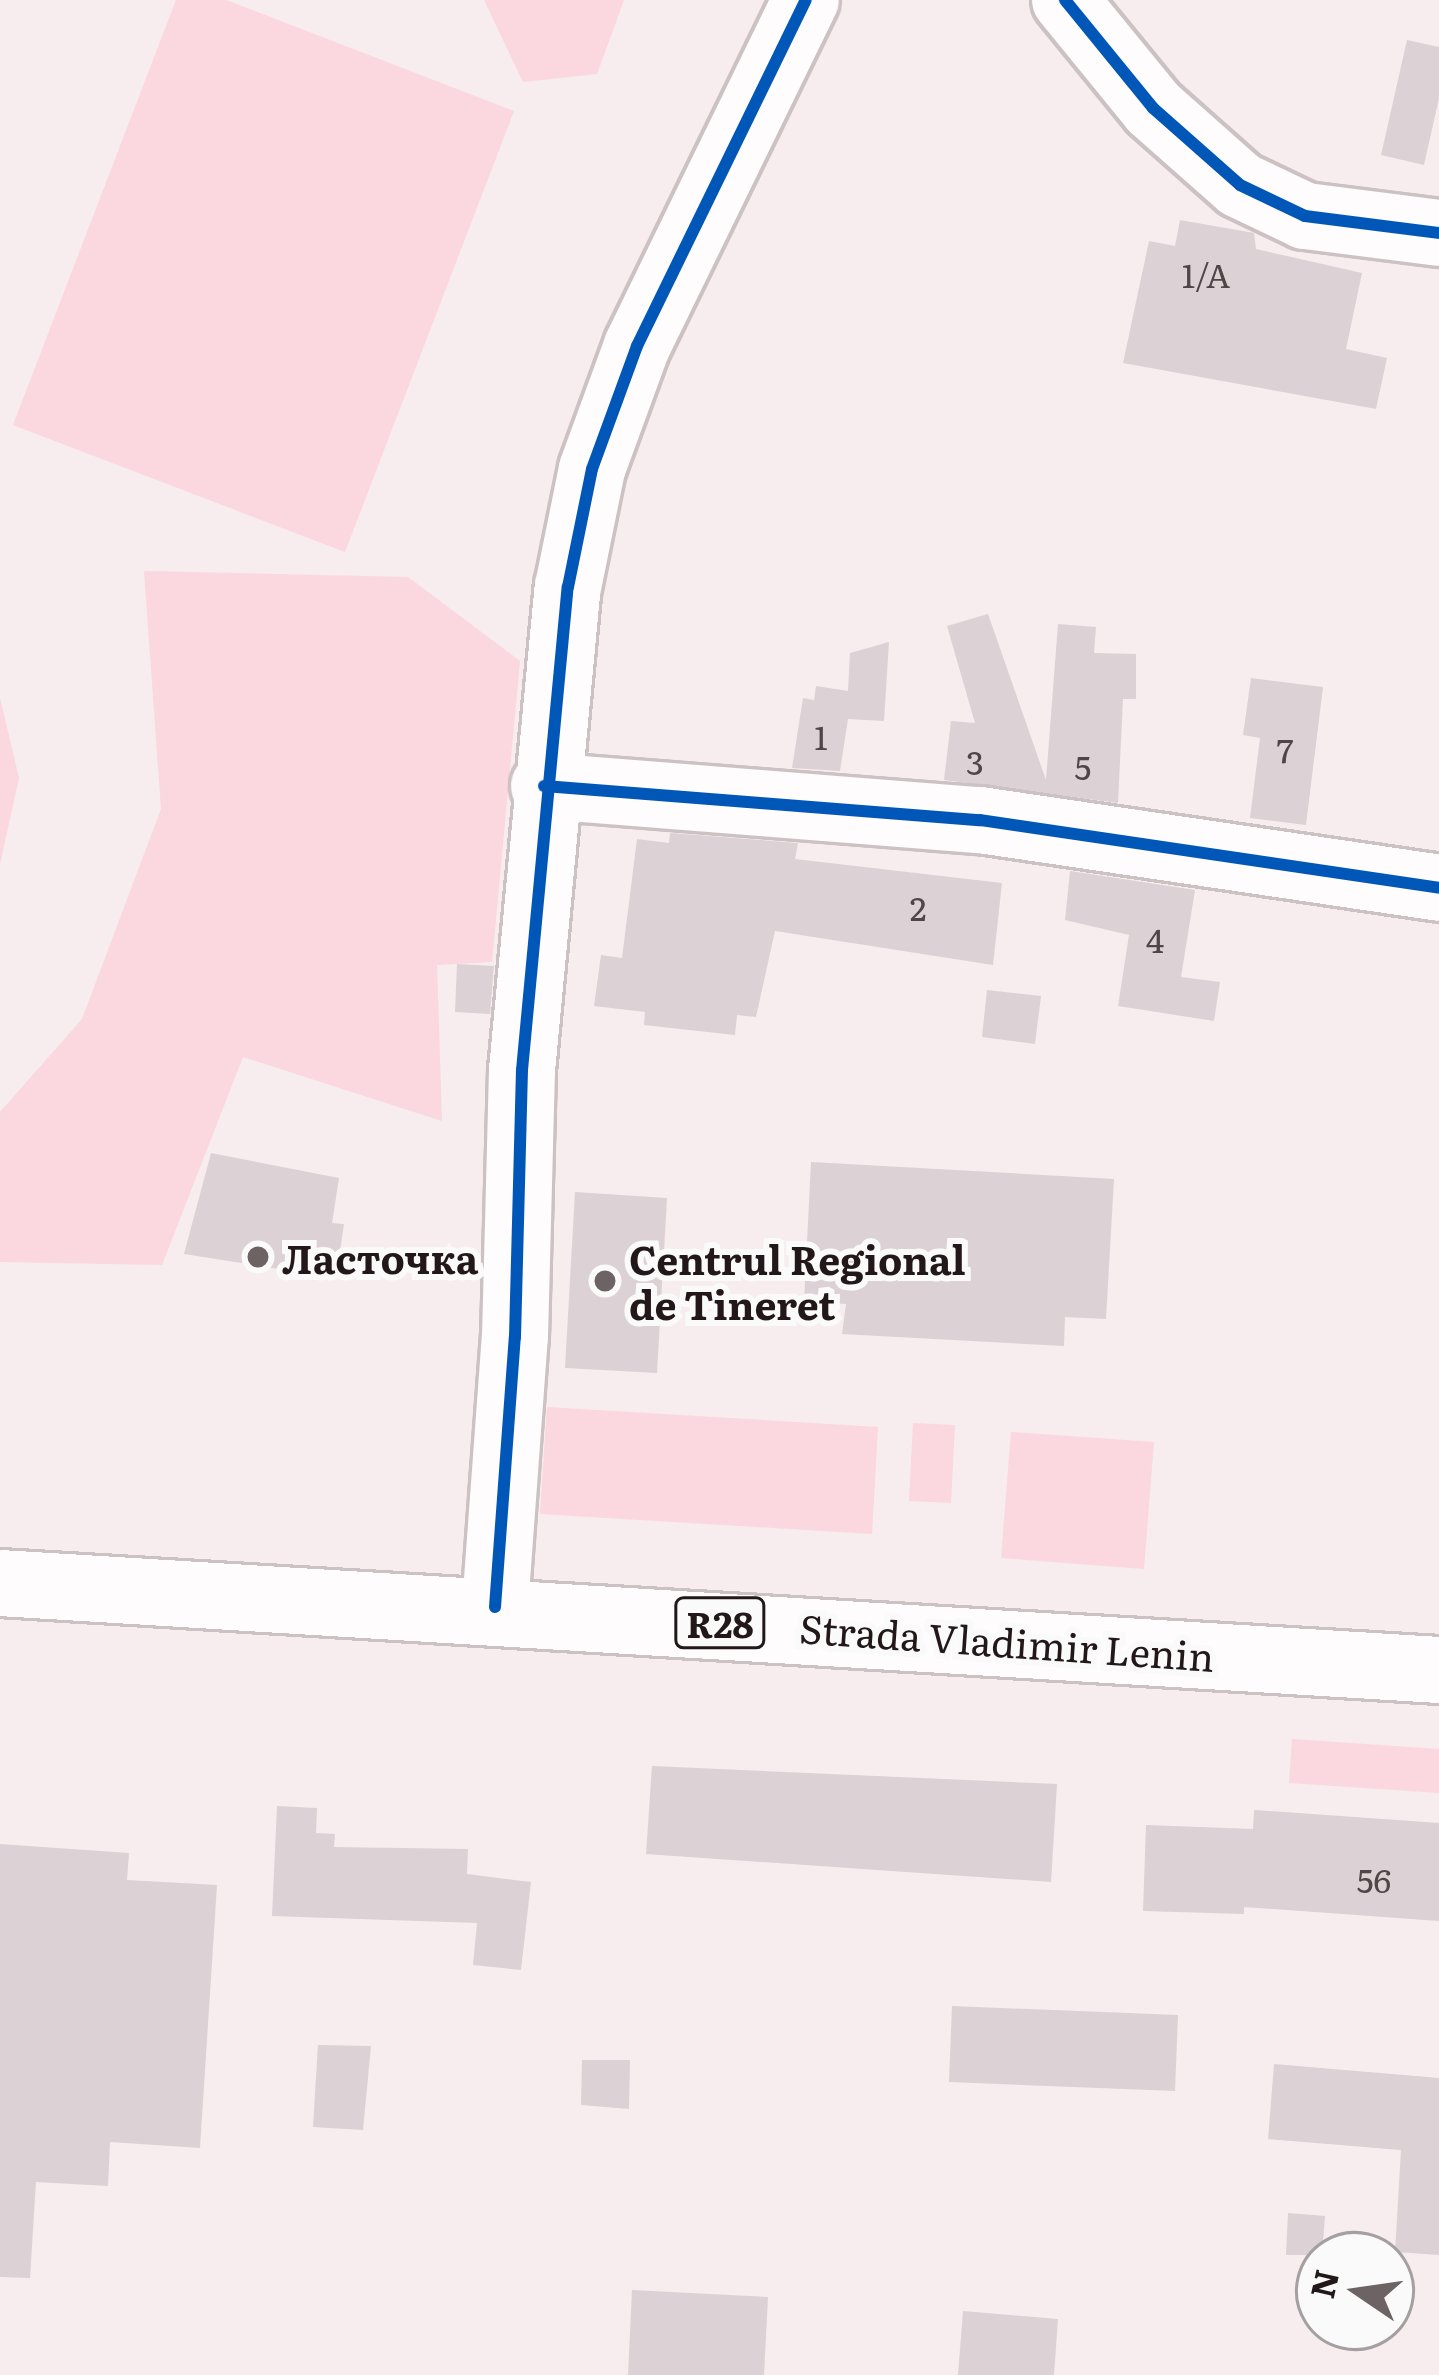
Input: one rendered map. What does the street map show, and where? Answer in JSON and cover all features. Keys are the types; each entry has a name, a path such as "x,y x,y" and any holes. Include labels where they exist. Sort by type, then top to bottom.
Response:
{"street":[{"path":"494,1607 544,786 568,587 592,469 637,346 806,0"},
{"path":"1065,0 1153,108 1240,185 1305,216 1439,233"},
{"path":"544,786 980,820 1439,888"},
{"name":"Strada Vladimir Lenin","path":"0,1583 494,1607 1439,1670"}],"shaded area":[{"path":"176,0 226,0 514,111 345,552 13,425"},
{"path":"484,0 624,0 597,74 523,82"},
{"path":"144,571 408,577 520,661 492,962 437,965 442,1121 243,1057 162,1265 0,1262 0,1112 82,1019 161,809"},
{"path":"0,698 19,778 0,864"},
{"path":"547,1407 878,1427 872,1534 540,1514"},
{"path":"913,1423 955,1425 951,1503 909,1501"},
{"path":"1011,1432 1154,1442 1144,1569 1001,1558"},
{"path":"1292,1739 1439,1749 1439,1793 1289,1783"}],"building":[{"path":"1407,40 1439,47 1439,98 1424,165 1381,155"},
{"path":"1180,220 1254,233 1256,249 1362,273 1346,349 1387,358 1376,409 1123,363 1149,241 1175,246"},
{"path":"988,614 1046,780 1058,624 1096,627 1094,653 1136,654 1136,699 1123,699 1118,803 944,780 951,721 975,723 947,626"},
{"path":"889,642 884,721 848,719 840,771 792,768 803,698 814,700 816,686 848,691 850,653"},
{"path":"1251,678 1323,687 1306,825 1250,818 1260,738 1243,735"},
{"path":"670,833 798,843 795,859 1002,883 993,965 775,931 756,1017 737,1015 735,1035 644,1025 645,1012 594,1006 601,955 622,958 637,839 669,843"},
{"path":"1070,871 1195,890 1181,977 1220,982 1214,1021 1118,1006 1129,935 1065,920"},
{"path":"457,964 494,966 490,1014 455,1012"},
{"path":"987,990 1041,996 1035,1044 982,1037"},
{"path":"211,1153 339,1178 332,1223 344,1224 336,1278 184,1254"},
{"path":"811,1162 1114,1179 1106,1319 1065,1317 1064,1346 842,1334 846,1304 804,1302"},
{"path":"575,1192 667,1198 657,1373 565,1368"},
{"path":"652,1766 1057,1784 1051,1882 646,1854"},
{"path":"277,1806 317,1808 316,1833 335,1834 334,1847 468,1849 467,1874 531,1882 521,1970 473,1965 477,1923 272,1916"},
{"path":"1254,1810 1439,1823 1439,1921 1244,1907 1244,1914 1143,1911 1146,1825 1253,1829"},
{"path":"0,1844 129,1853 127,1880 217,1885 200,2148 110,2142 108,2186 36,2182 30,2278 0,2277"},
{"path":"952,2006 1178,2015 1175,2091 949,2082"},
{"path":"318,2045 371,2046 363,2130 313,2127"},
{"path":"582,2060 630,2060 629,2109 581,2105"},
{"path":"1274,2064 1439,2078 1439,2255 1415,2253 1415,2231 1396,2231 1401,2150 1268,2139"},
{"path":"1288,2213 1325,2216 1324,2231 1295,2231 1295,2255 1286,2255"},
{"path":"632,2290 768,2297 764,2375 628,2375"},
{"path":"963,2311 1058,2319 1054,2375 958,2375"}],"cycle path":[{"path":"495,1607 515,1337 522,1070 568,587 592,469 637,346 806,0"},
{"path":"1065,0 1153,108 1240,185 1305,216 1439,233"},
{"path":"544,786 980,820 1439,888"}],"place":[{"name":"Ласточка","path":"258,1257"},
{"name":"Centrul Regional de Tineret","path":"605,1281"}]}
